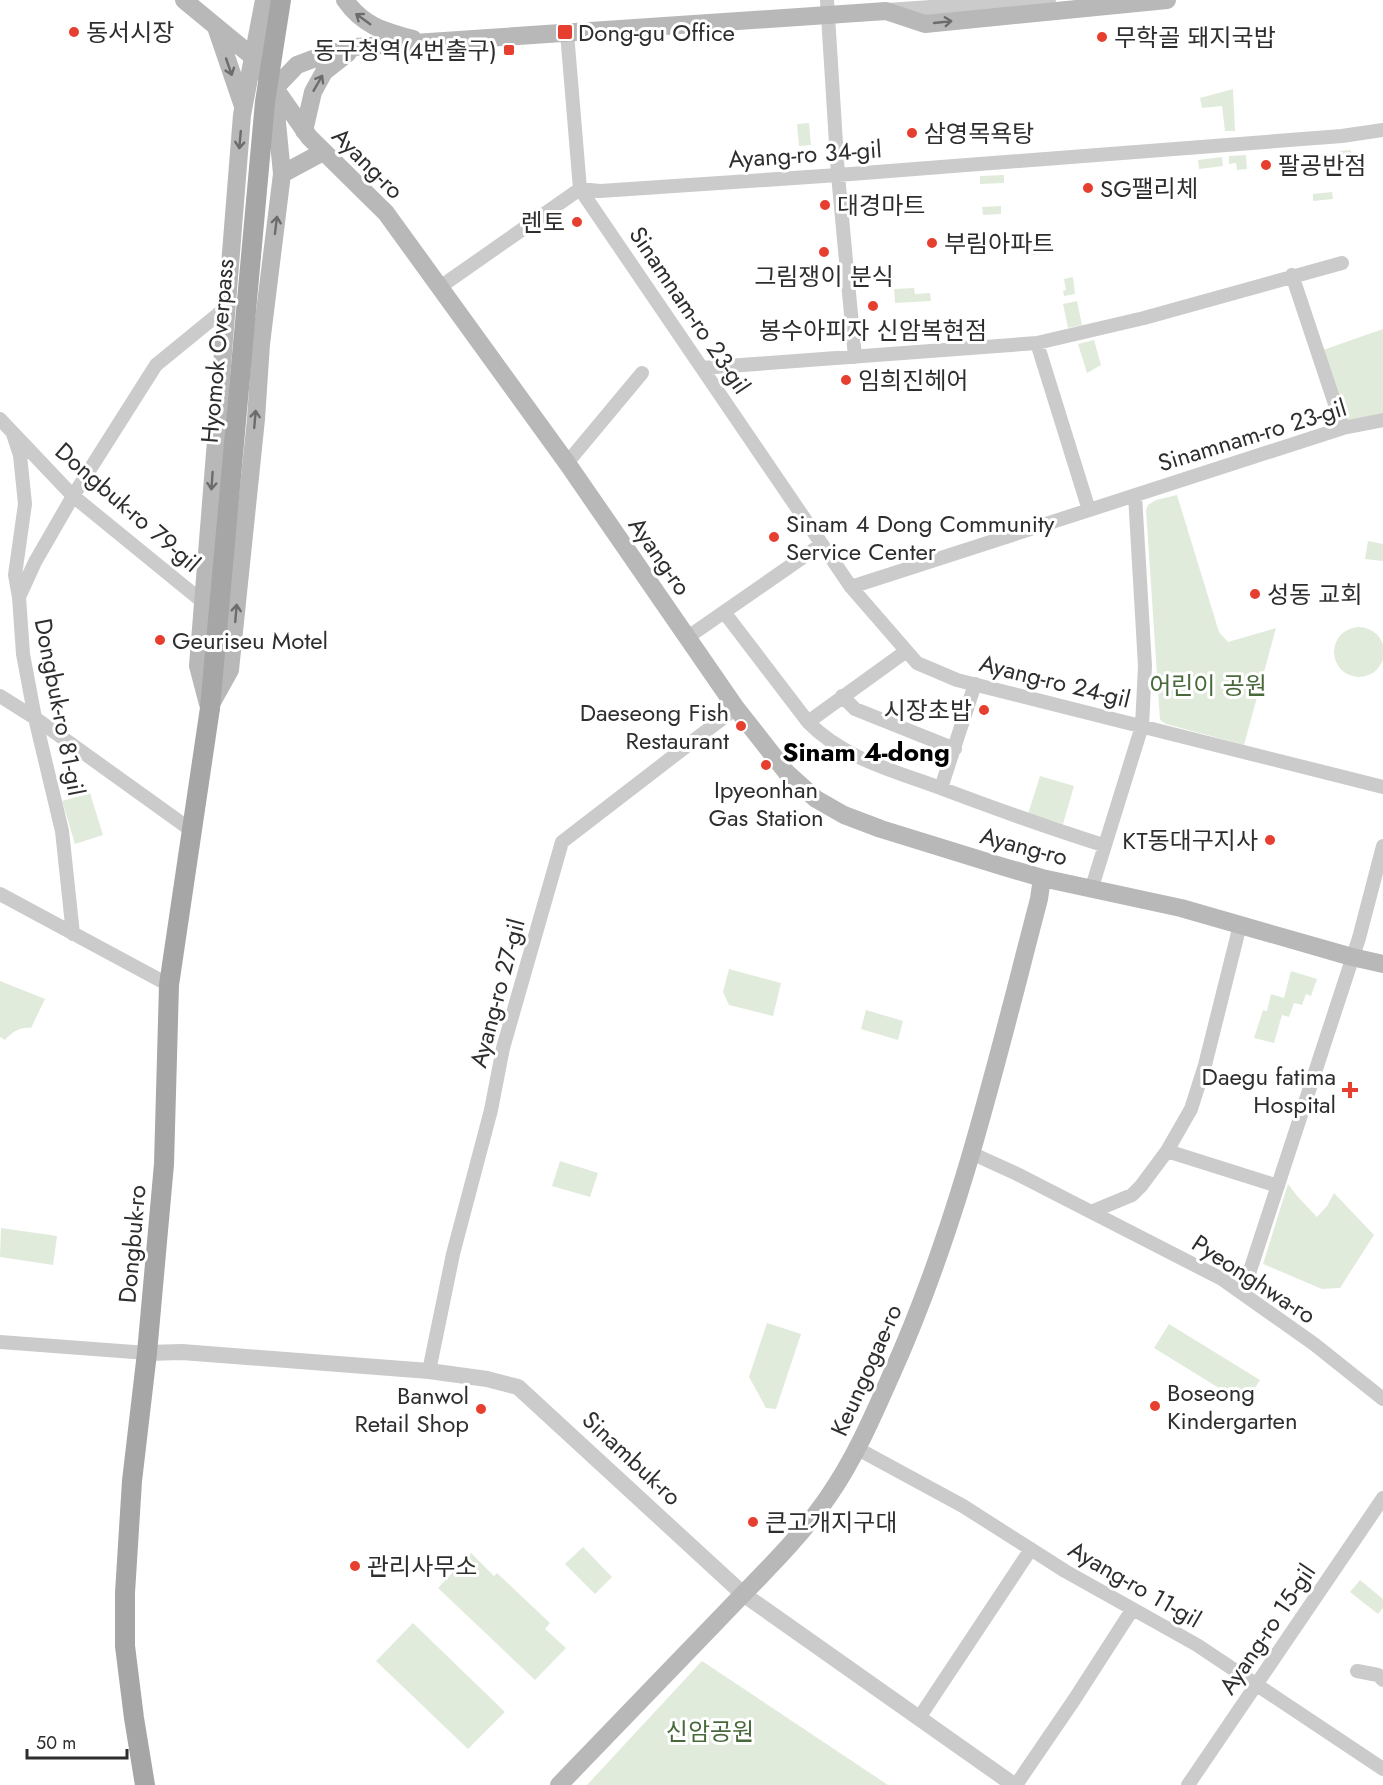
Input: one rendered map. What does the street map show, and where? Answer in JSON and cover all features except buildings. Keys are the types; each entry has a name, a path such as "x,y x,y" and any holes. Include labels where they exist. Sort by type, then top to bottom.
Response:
{"main road":[{"name":"Ayang-ro","path":"184,0 253,57 304,132 386,213 567,464 736,708 774,758 797,783 816,799 844,815 880,829 1042,878 1092,887 1383,964"},
{"path":"210,708 198,666 244,108 264,0"},
{"name":"Hyomok Overpass","path":"210,708 266,102 281,0"},
{"path":"210,708 230,670 256,419 261,344 282,174 274,89 287,0"},
{"path":"345,0 354,13 377,29 426,43"},
{"path":"886,11 904,0"},
{"path":"274,89 297,65 355,48 567,33 828,7 886,11 925,24 1167,0"},
{"path":"215,26 244,108"},
{"path":"304,132 313,92 324,72 355,48"},
{"path":"282,174 323,152"},
{"path":"231,262 236,274 242,278 257,282 270,275"},
{"name":"Dongbuk-ro","path":"145,1785 125,1646 125,1593 132,1481 147,1353 164,1164 169,985 210,708"},
{"name":"Keungogae-ro","path":"559,1785 762,1577 801,1533 827,1498 858,1449 908,1337 936,1263 980,1127 1042,878"}],"street":[{"path":"886,11 1048,0"},
{"path":"828,7 838,175 855,357"},
{"name":"Sinamnam-ro 23-gil","path":"567,33 580,189 850,587 917,663 957,680"},
{"name":"Ayang-ro 34-gil","path":"580,189 600,191 838,175 1342,136 1383,130"},
{"path":"440,287 580,189"},
{"path":"702,368 1037,343 1151,316 1342,263"},
{"path":"1293,275 1343,428"},
{"name":"Dongbuk-ro 81-gil","path":"73,934 62,831 35,718 23,654 19,597 35,562 156,365 226,307"},
{"path":"1037,343 1089,510"},
{"path":"567,464 642,373"},
{"name":"Dongbuk-ro 79-gil","path":"0,418 74,496 203,602"},
{"name":"Sinamnam-ro 23-gil","path":"850,587 1343,428 1383,420"},
{"path":"13,432 20,455 25,504 15,575 19,597"},
{"name":"Sinamnam-ro 23-gil","path":"1136,495 1145,666"},
{"path":"688,637 822,544"},
{"path":"724,612 808,722 821,736 835,745 885,769 993,809 1103,845"},
{"path":"808,722 905,652"},
{"name":"Ayang-ro 24-gil","path":"1092,887 1103,845 1142,726 1145,666"},
{"name":"Ayang-ro 24-gil","path":"957,680 1383,787"},
{"path":"941,788 975,684"},
{"path":"0,696 35,718 191,830"},
{"path":"842,696 855,709 955,749"},
{"name":"Ayang-ro 27-gil","path":"429,1371 453,1254 491,1110 503,1048 562,842 736,708"},
{"path":"1242,1293 1359,938 1383,846"},
{"path":"0,894 169,985"},
{"path":"1090,1212 1132,1195 1167,1151 1191,1109 1205,1065 1240,925"},
{"path":"1167,1151 1278,1186"},
{"name":"Pyeonghwa-ro","path":"971,1153 1186,1260 1242,1293 1314,1344 1383,1399"},
{"path":"0,1342 147,1353"},
{"name":"Sinambuk-ro","path":"147,1353 182,1352 429,1371 487,1379 518,1387 743,1594 1015,1785"},
{"name":"Ayang-ro 11-gil","path":"858,1449 963,1506 1132,1610 1197,1646 1382,1766"},
{"name":"Ayang-ro 15-gil","path":"1188,1785 1383,1498"},
{"path":"919,1718 1031,1549"},
{"path":"1015,1785 1074,1700 1132,1610"},
{"path":"1357,1671 1378,1675 1383,1680"}],"green space":[{"path":"1233,89 1235,131 1225,131 1222,106 1202,108 1200,98"},
{"path":"809,123 811,145 799,146 797,124"},
{"path":"1351,150 1352,158 1360,158 1361,166 1340,168 1339,151"},
{"path":"1246,155 1247,169 1237,170 1236,163 1229,164 1229,156"},
{"path":"1222,157 1223,166 1199,169 1198,160"},
{"path":"1004,175 1004,183 980,184 980,176"},
{"path":"1332,192 1333,199 1313,201 1313,194"},
{"path":"1001,206 1001,214 983,215 982,207"},
{"path":"1046,241 1047,254 1025,255 1024,242"},
{"path":"1073,277 1075,294 1064,296 1063,291 1066,290 1064,279"},
{"path":"914,288 915,294 930,293 931,301 895,303 894,289"},
{"path":"1077,301 1082,325 1068,328 1063,304"},
{"path":"1383,329 1383,418 1345,424 1320,351"},
{"path":"1094,340 1101,365 1087,373 1078,344"},
{"name":"어린이 공원","path":"1177,495 1219,632 1228,642 1276,628 1244,745 1166,724 1160,720 1146,510 1148,505 1156,500"},
{"path":"1368,541 1383,544 1383,561 1365,559"},
{"path":"1359,627 1368,629 1379,638 1384,652 1382,661 1373,672 1359,677 1350,675 1339,666 1334,652 1336,643 1345,632"},
{"path":"1040,776 1074,786 1063,824 1028,814"},
{"path":"90,793 103,835 75,844 62,801"},
{"path":"729,969 781,983 773,1016 729,1005 723,992"},
{"path":"1291,971 1317,979 1311,996 1306,994 1302,1005 1294,1003 1289,1017 1282,1015 1274,1043 1254,1038 1263,1010 1267,1011 1271,994 1284,998"},
{"path":"0,981 45,999 31,1028 16,1031 5,1040 0,1037"},
{"path":"866,1010 903,1021 898,1040 861,1029"},
{"path":"560,1161 598,1173 590,1197 552,1186"},
{"path":"1288,1184 1317,1217 1327,1206 1334,1193 1374,1235 1340,1288 1322,1289 1263,1264"},
{"path":"1,1228 57,1236 53,1265 0,1257"},
{"path":"767,1323 801,1334 776,1409 766,1408 749,1377"},
{"path":"1169,1324 1260,1380 1245,1404 1154,1348"},
{"path":"583,1547 612,1577 595,1594 565,1564"},
{"path":"471,1553 494,1576 497,1573 550,1623 545,1629 566,1648 535,1680 438,1588"},
{"path":"1360,1580 1383,1599 1383,1608 1378,1614 1350,1592"},
{"path":"413,1623 505,1712 468,1749 376,1661"},
{"name":"신암공원","path":"702,1661 888,1785 587,1785"}],"place":[{"name":"동서시장","path":"74,32"},
{"name":"Dong-gu Office","path":"565,32"},
{"name":"무학골 돼지국밥","path":"1102,37"},
{"name":"동구청역(4번출구)","path":"509,50"},
{"name":"삼영목욕탕","path":"912,133"},
{"name":"팔공반점","path":"1266,165"},
{"name":"SG팰리체","path":"1088,188"},
{"name":"대경마트","path":"825,205"},
{"name":"렌토","path":"577,222"},
{"name":"부림아파트","path":"932,243"},
{"name":"그림쟁이 분식","path":"824,252"},
{"name":"봉수아피자 신암복현점","path":"873,306"},
{"name":"임희진헤어","path":"846,380"},
{"name":"Sinam 4 Dong Community Service Center","path":"774,537"},
{"name":"성동 교회","path":"1255,594"},
{"name":"Geuriseu Motel","path":"160,640"},
{"name":"시장초밥","path":"984,710"},
{"name":"Daeseong Fish Restaurant","path":"741,726"},
{"name":"Ipyeonhan Gas Station","path":"766,765"},
{"name":"KT동대구지사","path":"1270,840"},
{"name":"Daegu fatima Hospital","path":"1350,1090"},
{"name":"Boseong Kindergarten","path":"1155,1406"},
{"name":"Banwol Retail Shop","path":"481,1409"},
{"name":"큰고개지구대","path":"753,1522"},
{"name":"관리사무소","path":"355,1566"}],"district":[{"name":"Sinam 4-dong","path":"866,752"}]}
